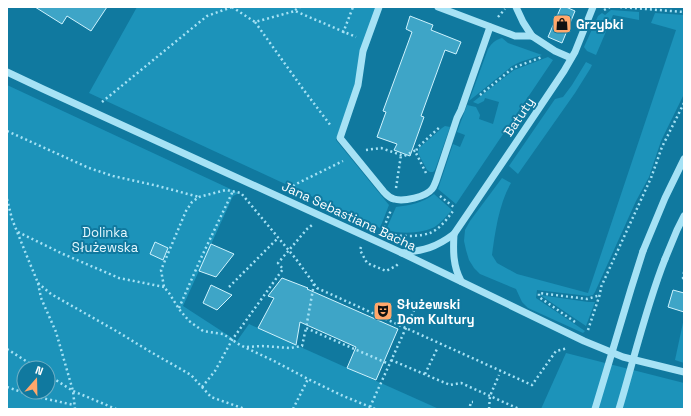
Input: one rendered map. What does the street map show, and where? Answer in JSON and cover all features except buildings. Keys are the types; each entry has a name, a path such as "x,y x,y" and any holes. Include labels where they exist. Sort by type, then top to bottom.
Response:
{"street":[{"path":"379,7 361,57 358,85 340,138 384,192 395,200 406,200 423,196 432,190 490,27"},
{"path":"438,7 515,36 532,36"},
{"path":"516,7 532,36 555,51 571,58"},
{"name":"Batuty","path":"402,253 415,252 430,248 454,234 564,71 584,32 593,7"},
{"name":"Jana Sebastiana Bacha","path":"7,72 402,253 584,341 623,356 684,372"},
{"path":"595,409 643,251 665,198 684,159"},
{"path":"619,409 656,284 684,216"},
{"path":"454,234 453,248 457,274 461,281"}],"path":[{"path":"106,107 100,104 206,16 232,7 254,22 340,138"},
{"path":"254,22 295,11 300,7"},
{"path":"344,33 353,7"},
{"path":"620,7 684,12"},
{"path":"295,11 366,41"},
{"path":"478,96 513,68 555,51"},
{"path":"586,334 601,287 651,178 662,147 684,103"},
{"path":"436,181 428,176 416,153 416,148 445,123 457,118"},
{"path":"7,131 89,168 113,176 200,197"},
{"path":"395,200 401,155"},
{"path":"282,186 289,189"},
{"path":"375,409 308,379 223,334 204,331 189,321 164,287 161,270 186,211 192,202 200,197 226,190 240,194 289,251 317,288 532,385 556,351 568,348"},
{"path":"179,309 201,258 233,191"},
{"path":"441,197 455,208"},
{"path":"7,199 12,219 38,284 41,298 56,332 73,391 75,409"},
{"path":"391,235 414,236 431,233 446,221 460,203"},
{"path":"382,232 392,208"},
{"path":"202,387 215,370 232,340 283,269 278,263 312,224"},
{"path":"375,229 387,234"},
{"path":"18,232 63,254 119,278 164,287"},
{"path":"229,287 278,238"},
{"path":"361,246 360,250 367,262 386,271 396,266 398,263"},
{"path":"684,272 684,280"},
{"path":"38,284 51,294 191,375 211,397 245,409"},
{"path":"245,347 262,346 290,348 302,346 314,284"},
{"path":"578,324 539,297 539,292 587,299 600,294"},
{"path":"370,407 415,308"},
{"path":"306,328 389,364"},
{"path":"426,374 438,349"},
{"path":"7,350 24,360"},
{"path":"391,360 450,385 461,383 519,409"},
{"path":"490,409 490,396 499,375"},
{"path":"293,409 308,379"},
{"path":"56,380 73,391 116,409"},
{"path":"7,387 33,396 74,405"},
{"path":"470,406 471,402 473,402"}],"green space":[{"path":"137,7 382,7 336,140 389,205 380,228 89,93"},
{"path":"611,10 639,12 639,20 613,15 596,55 587,51 584,47 598,16 602,13 605,15"},
{"path":"655,13 684,15 684,94 661,141 649,177 636,201 593,295 588,296 537,290 536,298 585,331 583,333 528,308 522,302 516,289 480,274 469,260 464,241 465,230 502,178 511,183 503,200 496,228 492,255 497,263 517,274 588,293 676,30 651,23"},
{"path":"502,38 508,43 542,55 512,66 469,101 488,49 494,42"},
{"path":"548,57 553,60 456,204 438,189 453,144 460,147 465,135 457,132 467,105 476,107 480,115 479,119 493,124 499,102 485,98 484,101 478,104 473,102 514,70"},
{"path":"586,62 592,65 590,69 575,93 518,174 509,166 555,99 563,97"},
{"name":"Dolinka Służewska","path":"7,85 239,193 233,196 183,306 237,341 249,324 439,409 7,409"},
{"path":"445,126 450,127 435,170 430,172 427,170 418,153 419,148"},
{"path":"434,194 452,210 436,226 425,231 418,232 405,233 386,230 396,207 421,202"},
{"path":"540,295 595,302 586,326"},
{"path":"684,318 684,363 675,360"},
{"path":"566,353 684,383 684,409 541,409"}],"place":[{"name":"Grzybki","path":"562,24"},
{"name":"Służewski Dom Kultury","path":"383,311"}]}
